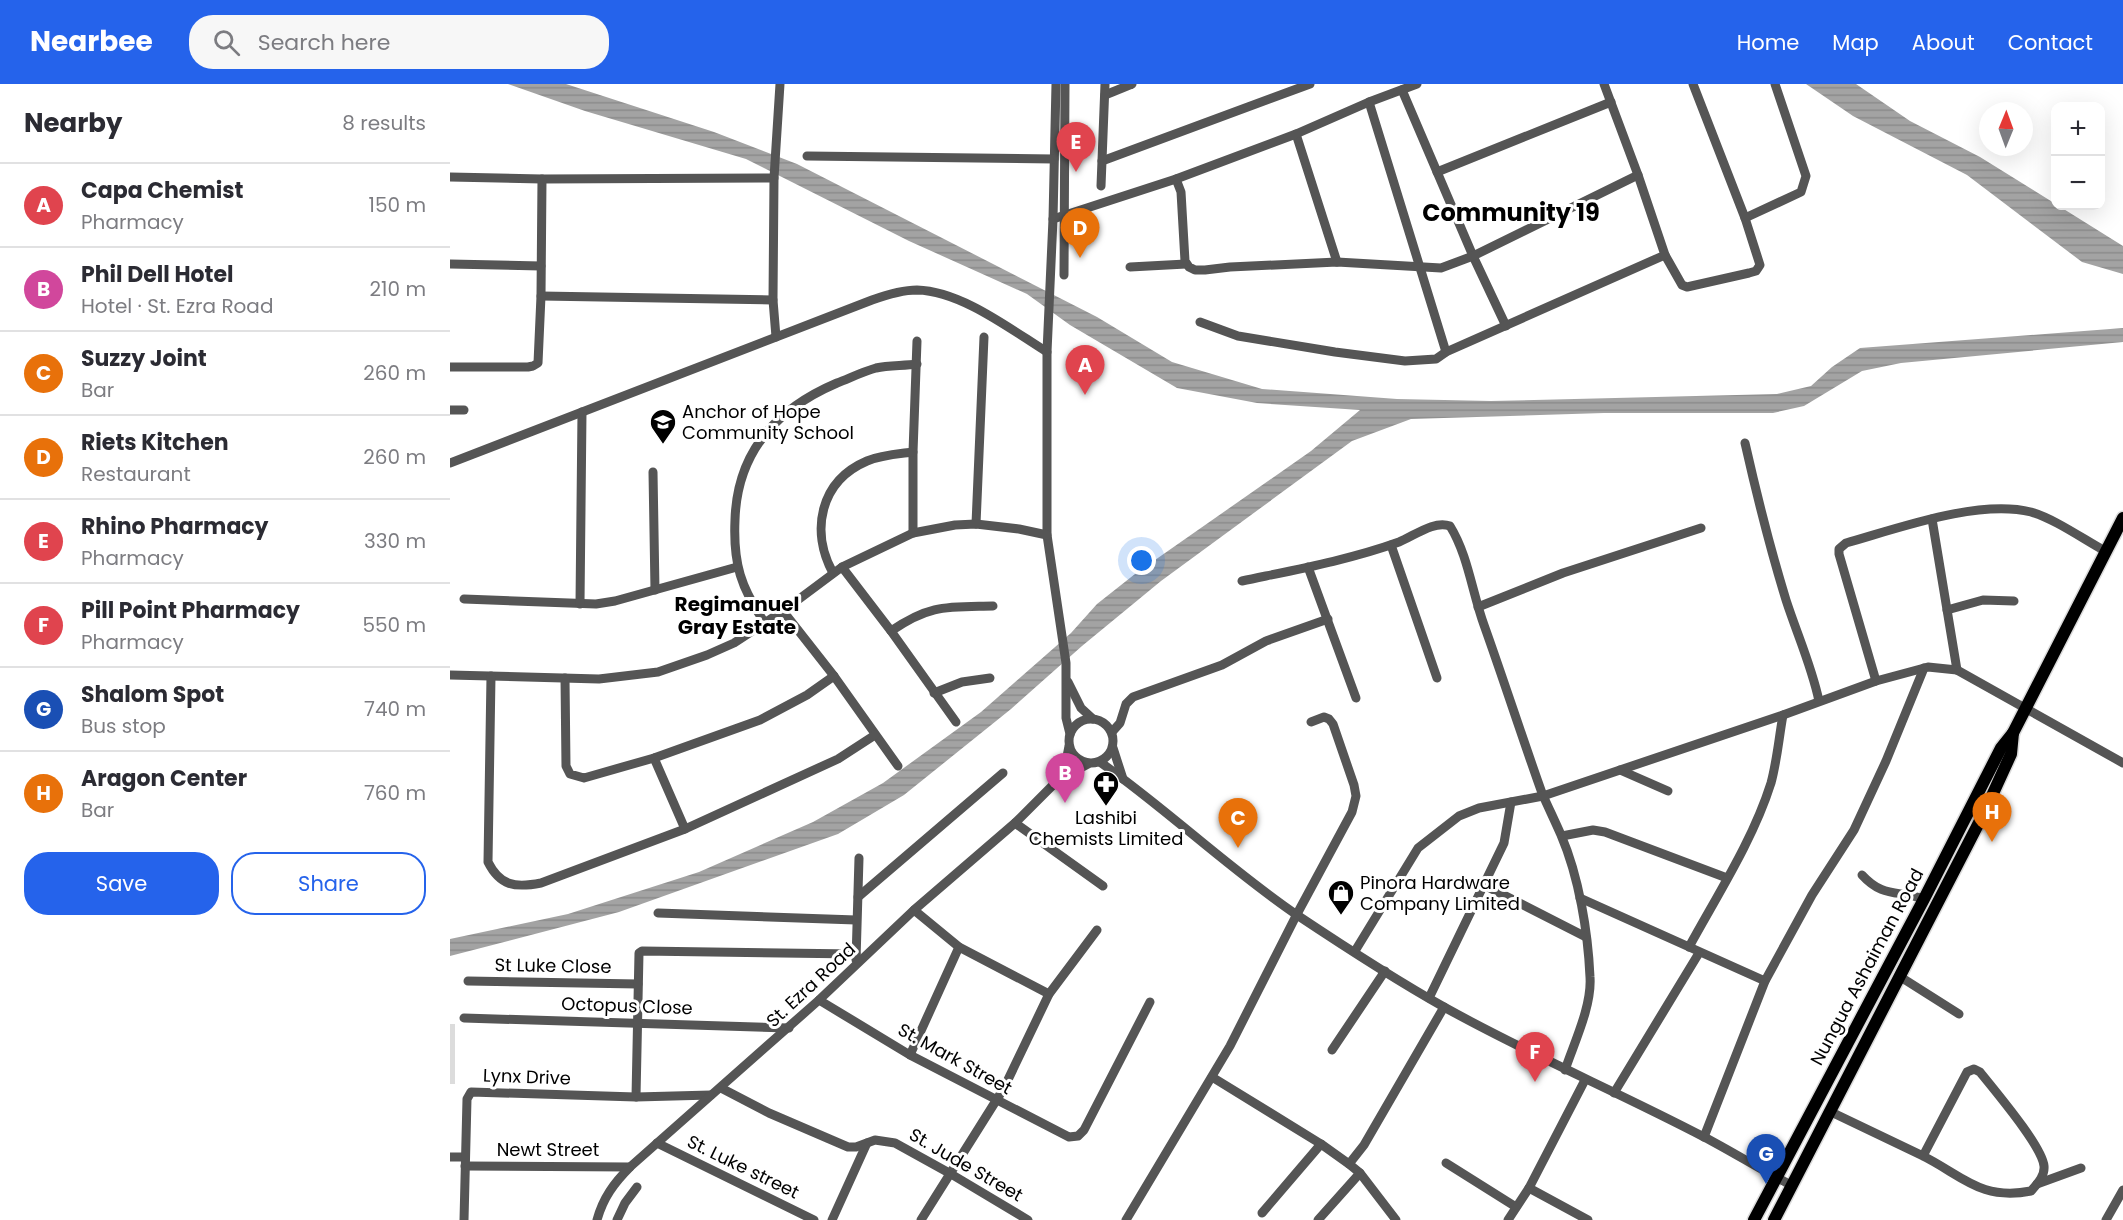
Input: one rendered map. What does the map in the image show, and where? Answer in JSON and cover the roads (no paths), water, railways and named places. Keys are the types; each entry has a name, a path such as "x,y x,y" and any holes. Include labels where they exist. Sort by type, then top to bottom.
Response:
{"main road":[{"name":"Nungua Ashaiman Road","path":"1774,1220 1982,816 2013,733 2123,518"},
{"name":"Nungua Ashaiman Road","path":"1754,1220 1924,899 2006,751"}],"street":[{"path":"776,337 773,300 774,177 780,84"},
{"path":"1056,84 1047,352 1047,535 1066,663 1066,718 1070,734 1065,766 1058,780"},
{"path":"1064,275 1065,84"},
{"path":"1101,186 1105,84"},
{"path":"1105,95 1132,84"},
{"path":"1102,161 1310,84"},
{"path":"1053,219 1176,179 1296,134 1417,84"},
{"path":"1605,84 1665,255 1682,285 1687,287 1756,271 1760,266 1745,218 1693,84"},
{"path":"1745,218 1801,192 1805,186 1806,176 1775,84"},
{"path":"1402,90 1473,256 1506,326"},
{"path":"1369,102 1446,352"},
{"path":"1437,172 1611,102"},
{"path":"1296,134 1337,262"},
{"path":"807,156 1054,159"},
{"path":"1130,267 1186,264 1195,270 1205,270 1337,262 1441,268 1473,256 1638,175"},
{"path":"450,177 542,179 774,177"},
{"path":"450,367 528,367 536,365 539,359 542,179"},
{"path":"1176,179 1181,192 1183,252 1186,264"},
{"path":"1200,322 1238,336 1335,352 1406,361 1436,359 1446,352 1665,255"},
{"path":"450,264 541,266"},
{"path":"450,463 887,295 916,290 949,297 981,312 1047,352"},
{"path":"541,296 773,300"},
{"path":"976,524 984,337"},
{"path":"913,533 917,341"},
{"path":"765,623 742,585 737,567 734,528 735,498 739,482 754,451 773,424 819,391 859,373 878,368 917,364"},
{"path":"450,410 464,410"},
{"path":"580,604 582,412"},
{"path":"1746,443 1770,545 1819,701"},
{"path":"833,573 825,558 820,531 827,496 837,482 852,469 868,460 913,452"},
{"path":"653,472 655,590"},
{"path":"1876,681 1839,549 1846,543 1932,519 1993,509 2032,513 2105,551"},
{"path":"1932,519 1957,670"},
{"path":"450,675 599,679 658,672 734,643 783,611 842,567 913,533 955,525 976,524 1047,535"},
{"path":"1242,581 1308,567 1391,544 1437,525 1450,526 1458,539 1478,607 1543,796 1562,836 1580,898 1586,937 1589,994 1565,1070"},
{"path":"1478,607 1563,573 1701,528"},
{"path":"1391,544 1437,678"},
{"path":"464,599 580,604 615,601 737,567"},
{"path":"842,567 956,722"},
{"path":"1308,567 1356,698"},
{"path":"1947,610 1983,600 2014,601"},
{"path":"891,631 925,611 945,607 993,606"},
{"path":"783,611 834,676 898,766"},
{"path":"1112,732 1123,719 1126,704 1133,697 1222,665 1266,641 1328,619"},
{"path":"1355,951 1418,848 1459,816 1479,808 1543,796 1876,681 1924,668 1940,667 1957,670 2123,763"},
{"path":"1704,1137 1765,981 1812,896 1854,830 1886,761 1924,668"},
{"path":"491,676 488,862 494,874 505,882 522,887 540,883 685,829 838,759 875,735"},
{"path":"565,678 566,766 570,774 585,778 654,758 760,720 807,695 834,676"},
{"path":"934,693 962,682 990,678"},
{"path":"1058,780 1088,764 1100,762 1108,757 1114,740 1112,732 1101,721 1093,719 1081,708 1067,681"},
{"path":"1689,947 1742,850 1770,784 1783,715"},
{"path":"1126,1220 1230,1046 1352,812 1356,796 1354,785 1333,724 1324,717 1311,722"},
{"path":"1070,734 1079,723 1093,719"},
{"path":"1069,745 1076,758 1088,764"},
{"path":"1113,748 1123,778"},
{"path":"654,758 685,829"},
{"path":"1100,762 1243,875 1297,914 1429,998 1565,1070 1704,1137 1791,1185"},
{"path":"1620,770 1668,792"},
{"path":"858,897 1003,773"},
{"name":"St. Ezra Road","path":"597,1220 609,1190 630,1167 789,1028 914,910 1015,823 1058,780"},
{"path":"1429,998 1504,843 1511,802"},
{"path":"1015,823 1103,886"},
{"path":"1562,836 1593,830 1605,832 1727,878"},
{"path":"856,965 859,858"},
{"path":"1862,875 1877,889 1885,892 1908,893 1924,899"},
{"path":"1484,885 1586,937"},
{"path":"1580,898 1765,981"},
{"path":"914,910 959,947 1049,994"},
{"path":"658,913 856,920"},
{"path":"921,1220 996,1101 1049,994 1096,930"},
{"path":"910,1055 959,947"},
{"path":"636,1097 638,957 642,951 856,954"},
{"path":"1614,1093 1699,953"},
{"path":"1332,1050 1386,971"},
{"path":"1899,976 1959,1014"},
{"name":"St Luke Close","path":"468,981 638,984"},
{"name":"St. Mark Street","path":"819,1000 910,1055 1069,1137 1078,1136 1084,1130 1150,1002"},
{"path":"1349,1164 1364,1145 1444,1007"},
{"name":"Octopus Close","path":"464,1018 789,1028"},
{"path":"1829,1111 1923,1156 1969,1184 1990,1191 2011,1195 2031,1191 2043,1174 2044,1167 2038,1151 1980,1072 1974,1069 1967,1072 1923,1156"},
{"path":"1212,1077 1321,1144 1349,1164 1360,1173 1396,1220"},
{"path":"1508,1220 1529,1188 1585,1080"},
{"name":"St. Jude Street","path":"721,1088 769,1113 848,1147 856,1147 875,1140 895,1143 1028,1220"},
{"name":"Lynx Drive","path":"465,1220 467,1099 471,1092 636,1097 711,1095"},
{"name":"St. Luke street","path":"657,1143 814,1220"},
{"path":"832,1220 867,1143"},
{"path":"1262,1213 1321,1144"},
{"name":"Newt Street","path":"450,1157 465,1162 630,1167"},
{"path":"1446,1163 1516,1207"},
{"path":"2037,1184 2081,1168"},
{"path":"1318,1220 1360,1173"},
{"path":"617,1220 625,1203 637,1187"},
{"path":"1529,1188 1588,1220"},
{"path":"2106,1220 2123,1190"}],"place":[{"name":"Rhino Pharmacy","path":"1076,172"},
{"name":"Riets Kitchen","path":"1080,258"},
{"name":"Capa Chemist","path":"1085,395"},
{"name":"Anchor of Hope Community School","path":"663,445"},
{"name":"Phil Dell Hotel","path":"1065,803"},
{"name":"Lashibi Chemists Limited","path":"1106,807"},
{"name":"Aragon Center","path":"1992,842"},
{"name":"Suzzy Joint","path":"1238,848"},
{"name":"Pinora Hardware Company Limited","path":"1341,916"},
{"name":"Pill Point Pharmacy","path":"1535,1082"},
{"name":"Shalom Spot","path":"1766,1184"}],"district":[{"name":"Community 19","path":"1511,213"},
{"name":"Regimanuel Gray Estate","path":"737,616"}]}
